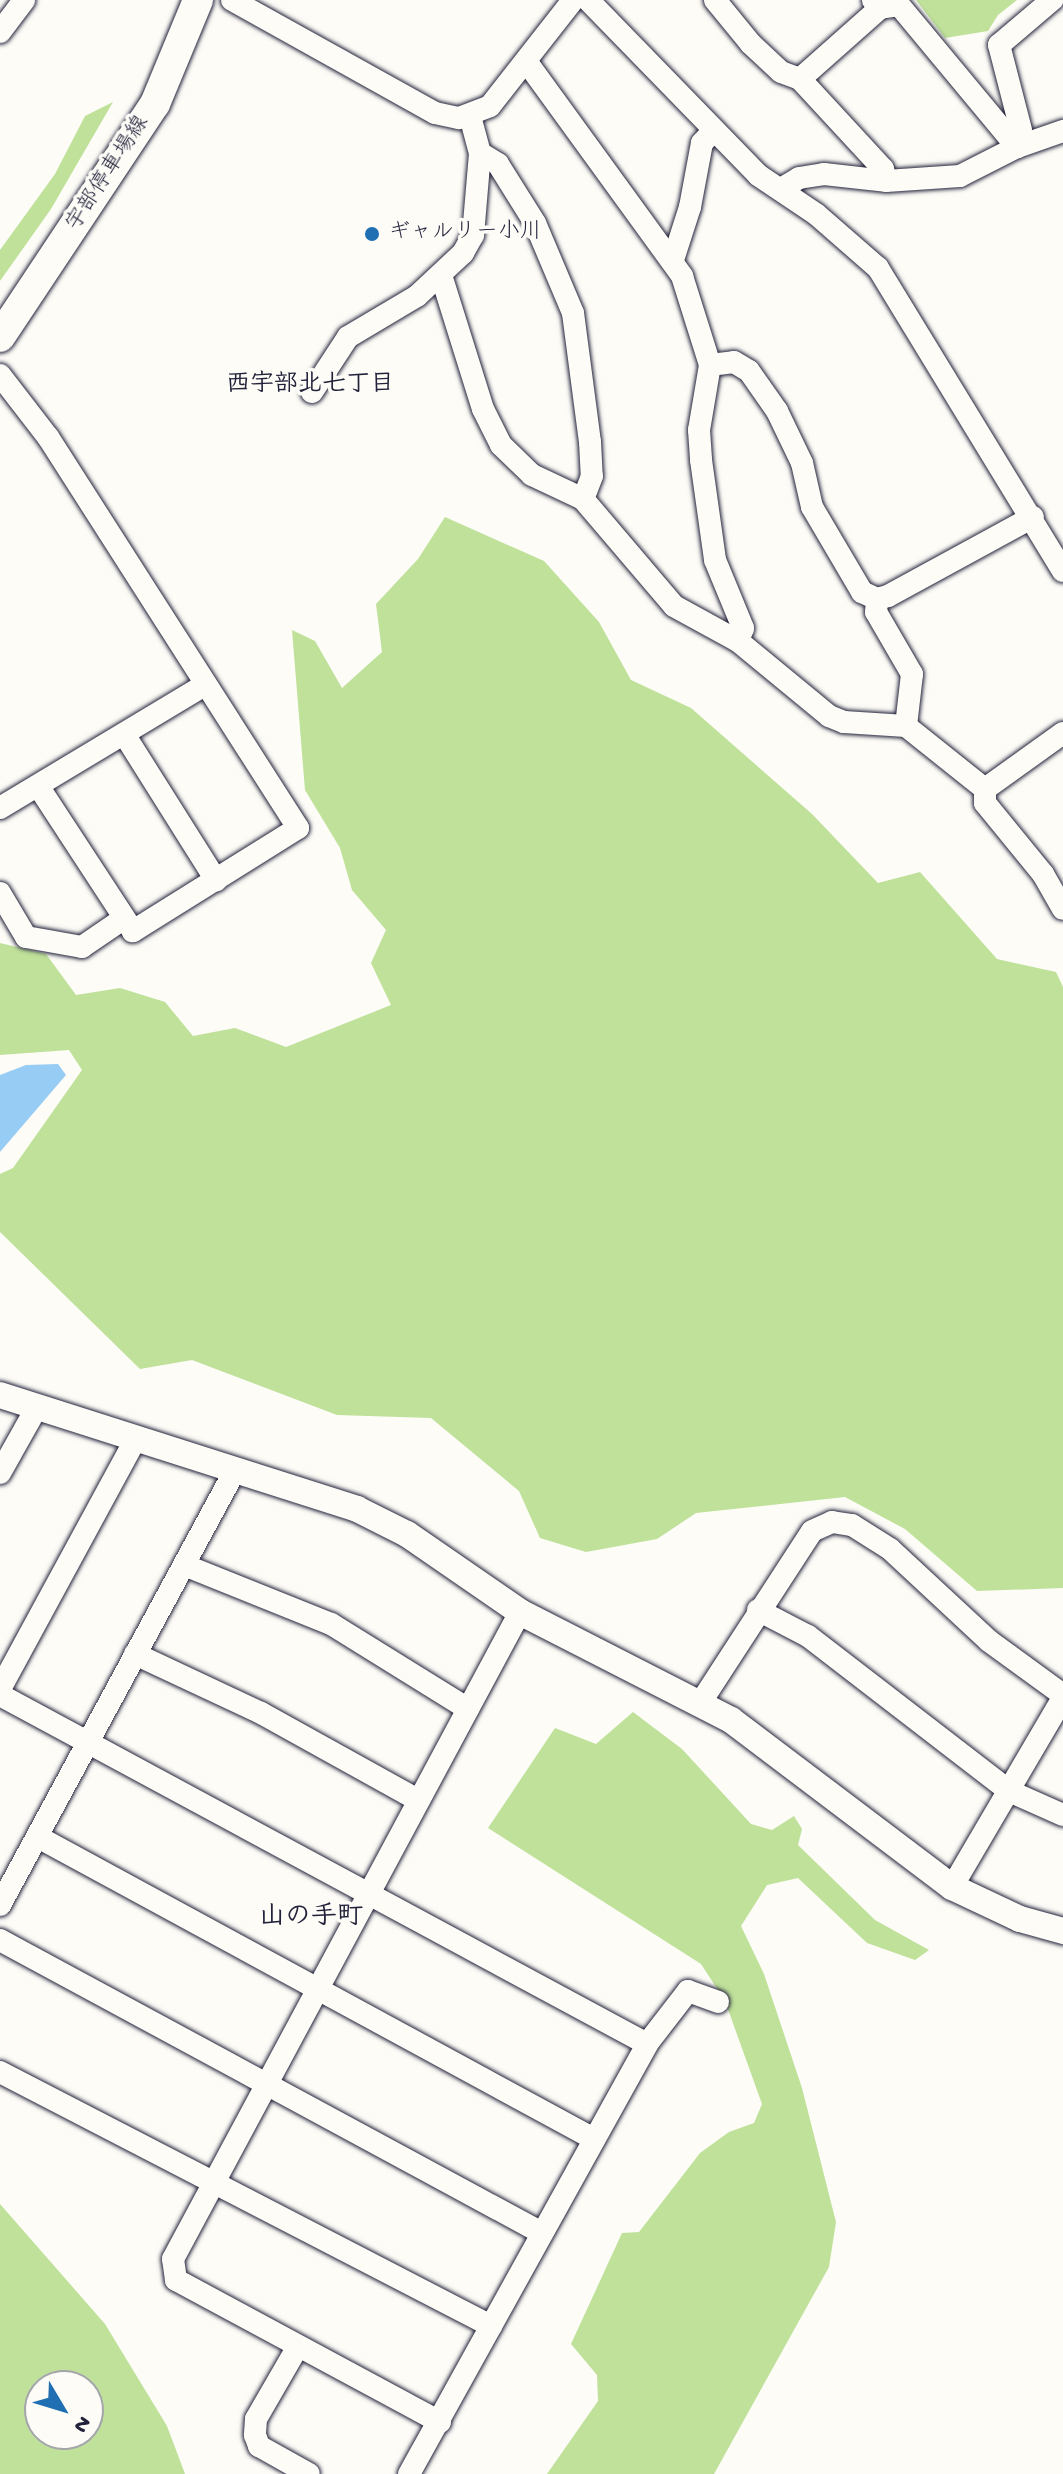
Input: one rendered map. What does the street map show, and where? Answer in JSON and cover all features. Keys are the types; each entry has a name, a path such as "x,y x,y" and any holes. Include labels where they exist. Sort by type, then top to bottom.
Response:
{"main road":[{"name":"宇部停車場線","path":"0,337 155,104 198,0"}],"street":[{"path":"0,32 24,0"},
{"path":"232,0 448,118 470,116 490,106 573,0"},
{"path":"588,0 758,175 781,189 878,268 1033,517 1063,571"},
{"path":"715,0 751,44 781,72 800,79 883,169 886,181"},
{"path":"1017,147 1021,130 999,45 1052,0"},
{"path":"800,79 876,4 899,5 1017,147"},
{"path":"526,61 673,260 710,365 699,430 701,460 715,560 743,628 738,641"},
{"path":"312,392 348,337 417,296 441,275 473,235 480,153 470,116"},
{"path":"673,260 690,207 702,143 713,131"},
{"path":"781,189 799,178 824,174 886,181 960,176 1017,147 1063,131"},
{"path":"480,153 498,164 535,223 573,313 592,476 583,499"},
{"path":"441,275 483,409 501,445 532,475 583,499 674,606 738,641 829,716 844,722 906,726 985,789"},
{"path":"710,365 734,362 756,381 802,463 812,507 830,542 857,586 877,599"},
{"path":"0,375 48,437 298,828 133,931 38,786"},
{"path":"877,599 934,574 1033,517"},
{"path":"877,599 876,612 912,674 906,726"},
{"path":"0,808 206,684"},
{"path":"985,789 1063,733"},
{"path":"124,734 216,880"},
{"path":"985,789 985,803 1043,874 1063,909"},
{"path":"0,893 26,937 82,947 123,919"},
{"path":"0,1395 357,1509 407,1534 520,1612 699,1705 773,1748 952,1887 1020,1919 1063,1931"},
{"path":"0,1473 37,1407"},
{"path":"136,1439 0,1692 88,1744 647,2044"},
{"path":"0,1905 235,1471"},
{"path":"699,1705 812,1531 832,1522 852,1525 890,1549 989,1641 1063,1696 952,1887"},
{"path":"184,1565 331,1624 468,1709"},
{"path":"758,1610 808,1636 1009,1791 1063,1815"},
{"path":"440,2422 297,2348 176,2280 173,2259 213,2178 520,1612"},
{"path":"135,1654 261,1713 418,1800"},
{"path":"38,1837 594,2139"},
{"path":"0,1940 542,2233"},
{"path":"409,2474 647,2044 688,1991 718,2002"},
{"path":"0,2072 213,2178 491,2326"},
{"path":"297,2348 256,2419 255,2435 259,2446 309,2474"}],"green space":[{"path":"916,0 1017,0 998,15 988,31 945,38"},
{"path":"113,102 51,209 0,281 0,250 55,174 85,116"},
{"path":"445,517 544,561 599,622 631,680 691,708 812,814 878,883 920,872 997,959 1056,972 1063,987 1063,1588 977,1591 905,1529 845,1497 696,1513 657,1539 586,1552 540,1538 519,1491 431,1418 337,1415 192,1360 140,1369 0,1232 0,1174 13,1168 82,1070 69,1050 0,1055 0,943 46,954 76,995 120,988 165,1002 193,1036 235,1028 286,1047 391,1005 371,963 386,930 352,890 340,848 305,790 292,630 315,641 342,688 382,652 376,604 418,559"},
{"path":"633,1712 682,1749 751,1824 772,1830 794,1816 802,1829 798,1845 875,1920 929,1950 915,1960 867,1943 798,1878 767,1885 741,1926 764,1974 802,2088 836,2222 829,2267 714,2474 547,2474 598,2401 597,2375 571,2344 622,2233 639,2232 700,2153 729,2132 754,2123 762,2104 725,2001 701,1964 488,1828 555,1728 596,1744"},
{"path":"0,2204 105,2324 167,2426 185,2474 0,2474"}],"water":[{"path":"58,1064 66,1075 0,1152 0,1075 26,1065"}],"place":[{"name":"ギャルリー小川","path":"372,234"}],"district":[{"name":"西宇部北七丁目","path":"310,386"},
{"name":"山の手町","path":"311,1919"}]}
